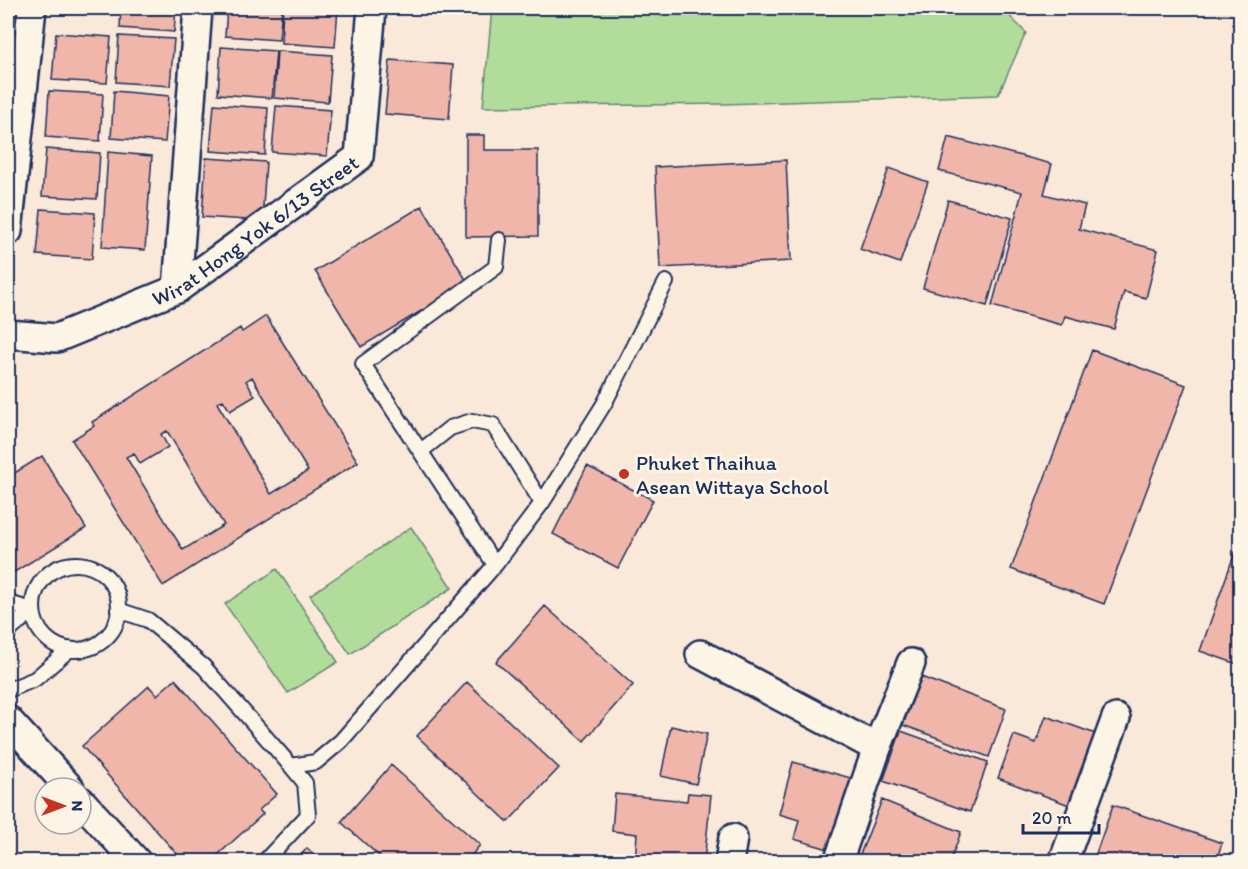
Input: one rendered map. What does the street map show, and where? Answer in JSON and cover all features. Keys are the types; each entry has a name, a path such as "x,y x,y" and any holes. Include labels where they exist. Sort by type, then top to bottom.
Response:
{"street":[{"path":"8,231 32,8"},
{"path":"177,289 198,8"},
{"name":"Wirat Hong Yok 6/13 Street","path":"8,334 57,338 177,289 359,157 372,8"},
{"path":"700,654 877,748"},
{"path":"838,861 877,748 911,663"},
{"path":"1062,861 1116,718"},
{"path":"8,720 59,776"},
{"path":"93,814 137,861"}],"lane":[{"path":"495,565 363,364 496,267 499,240"},
{"path":"291,766 316,762 341,741 495,565 542,503 603,404 666,282"},
{"path":"421,451 450,428 472,421 493,425 542,503"},
{"path":"72,564 85,565 98,570 108,578 116,591 118,610 117,620 99,643 85,649 70,649 56,645 45,636 37,624 33,610 34,597 39,585 48,574 59,567 72,564"},
{"path":"8,603 33,610"},
{"path":"8,632 33,610"},
{"path":"118,610 148,620 204,667 305,783 308,815 264,861"},
{"path":"8,690 35,679 70,649"}],"green space":[{"path":"492,8 1002,8 1026,33 998,95 724,104 483,107"},
{"path":"411,527 452,588 350,654 310,595"},
{"path":"277,569 338,662 288,693 225,604"}],"building":[{"path":"121,8 176,8 174,32 120,28"},
{"path":"227,8 282,8 279,40 225,36"},
{"path":"283,8 338,8 335,47 281,43"},
{"path":"56,33 111,37 107,83 52,80"},
{"path":"119,36 174,39 170,86 116,82"},
{"path":"221,47 276,51 272,98 218,94"},
{"path":"277,51 332,55 328,102 274,98"},
{"path":"390,60 453,65 449,119 385,114"},
{"path":"49,91 103,94 100,141 46,137"},
{"path":"114,91 169,96 165,142 111,138"},
{"path":"214,104 268,108 265,155 210,151"},
{"path":"276,106 331,110 327,156 272,152"},
{"path":"466,135 484,135 484,150 538,150 538,236 466,237"},
{"path":"948,137 1052,164 1044,194 1085,205 1079,229 1158,250 1146,298 1124,292 1114,329 1065,316 1062,325 992,306 1022,192 939,171"},
{"path":"46,149 100,153 97,199 42,196"},
{"path":"108,152 152,156 145,250 102,247"},
{"path":"206,158 266,162 262,221 202,217"},
{"path":"786,160 791,261 660,268 655,167"},
{"path":"889,168 928,182 900,263 860,249"},
{"path":"948,200 1012,218 987,306 923,288"},
{"path":"422,206 468,283 361,347 315,271"},
{"path":"41,209 95,213 92,259 37,255"},
{"path":"266,316 358,462 163,586 72,440 94,426 92,422 240,328 242,332","holes":["252,377 308,471 271,494 217,403 223,400 230,411 255,396 246,381","167,431 224,525 183,550 126,457 134,453 140,464 168,447 161,434"]},
{"path":"1092,350 1186,385 1104,604 1011,569"},
{"path":"42,456 86,528 8,576 8,477"},
{"path":"587,466 653,500 618,568 553,534"},
{"path":"1235,552 1240,554 1240,665 1200,651"},
{"path":"545,606 633,685 584,741 496,662"},
{"path":"921,677 1006,709 989,757 903,725"},
{"path":"175,679 277,794 259,810 263,814 210,862 184,862 82,746 149,686 157,695"},
{"path":"467,682 559,768 508,822 417,736"},
{"path":"1046,716 1104,737 1077,808 998,778 1014,735 1036,743"},
{"path":"671,726 707,734 696,784 661,776"},
{"path":"901,731 988,762 970,812 883,781"},
{"path":"793,762 851,778 832,850 794,839 799,820 779,814"},
{"path":"391,765 480,845 466,862 386,862 341,822"},
{"path":"688,793 711,795 704,862 635,862 637,834 612,831 615,794 687,801"},
{"path":"882,800 961,832 950,862 857,862"},
{"path":"1113,805 1222,843 1216,862 1093,862"},
{"path":"307,848 322,862 295,862"}],"place":[{"name":"Phuket Thaihua Asean Wittaya School","path":"624,474"}]}
